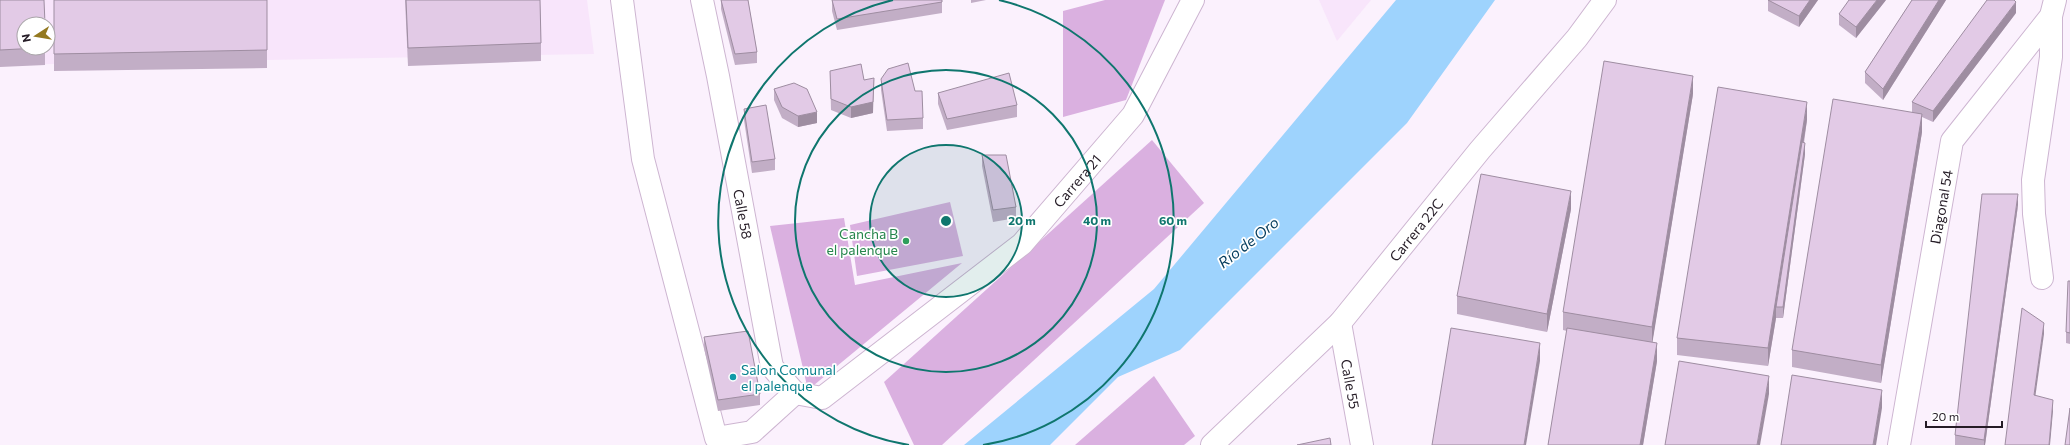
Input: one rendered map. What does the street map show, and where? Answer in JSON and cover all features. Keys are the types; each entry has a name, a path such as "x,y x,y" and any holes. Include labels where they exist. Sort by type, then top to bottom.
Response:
{"street":[{"path":"622,0 643,159 716,438 752,432 795,393"},
{"name":"Calle 58","path":"702,0 718,76 772,367 795,393"},
{"name":"Carrera 21","path":"795,393 822,398 1022,244 1133,115 1194,0"},
{"name":"Carrera 22C","path":"1212,445 1340,323 1480,150 1577,38 1605,0"},
{"path":"2042,278 2034,214 2033,180 2051,57 2053,8"},
{"name":"Diagonal 54","path":"1899,445 1952,141 2053,8"},
{"name":"Calle 55","path":"1340,323 1362,445"}],"shaded area":[{"path":"0,0 587,0 594,54 0,65"},
{"path":"1105,0 1165,0 1126,100 1063,117 1063,11"},
{"path":"1319,0 1371,0 1337,41"},
{"path":"1152,140 1204,203 942,445 914,445 884,382"},
{"name":"Cancha B el palenque","path":"950,202 963,256 857,276 850,225"},
{"path":"844,218 855,285 962,263 808,390 770,226"},
{"path":"1154,376 1195,436 1184,445 1075,445"}],"water":[{"name":"Río de Oro","path":"1396,0 1495,0 1407,123 1180,350 1118,377 1050,445 964,445 1154,289"}],"building":[{"path":"0,0 44,0 45,16 16,16 16,49 0,50"},
{"path":"54,0 267,0 267,50 56,54 56,16 54,16"},
{"path":"406,0 540,0 541,43 408,48"},
{"path":"721,0 748,0 757,52 735,54"},
{"path":"832,0 942,0 942,2 837,19"},
{"path":"1768,0 1810,0 1799,16"},
{"path":"1849,0 1877,0 1856,27 1839,14"},
{"path":"1912,0 1939,0 1883,89 1865,72"},
{"path":"1987,0 2014,0 2016,2 1933,111 1912,102"},
{"path":"1604,61 1693,76 1652,327 1563,312"},
{"path":"908,63 915,91 922,91 923,118 887,120 881,79 888,69"},
{"path":"861,64 864,80 874,78 873,102 851,107 831,99 830,71"},
{"path":"1009,73 1017,105 947,119 938,93"},
{"path":"794,83 807,89 817,112 798,116 782,107 774,89"},
{"path":"1718,87 1807,102 1768,348 1677,338"},
{"path":"1833,99 1922,114 1881,365 1792,350"},
{"path":"766,105 775,159 752,162 744,109"},
{"path":"1802,142 1805,143 1783,307 1776,307"},
{"path":"982,155 1006,155 1016,207 993,210"},
{"path":"1481,174 1571,191 1547,314 1457,296"},
{"path":"1982,194 2018,194 1984,440 1955,435"},
{"path":"2068,281 2070,281 2070,333 2066,332"},
{"path":"2022,308 2044,323 2034,395 2053,400 2049,445 2005,445"},
{"path":"1451,328 1540,343 1524,445 1432,445"},
{"path":"1567,328 1657,343 1640,445 1548,445"},
{"name":"Salon Comunal el palenque","path":"748,331 760,394 718,400 704,337"},
{"path":"1679,361 1769,376 1757,445 1665,445"},
{"path":"1792,375 1882,390 1873,445 1781,445"},
{"path":"2070,408 2070,445 2065,445"},
{"path":"1330,438 1331,445 1297,445"}],"place":[{"name":"Cancha B el palenque","path":"906,241"},
{"name":"Salon Comunal el palenque","path":"733,377"}]}
